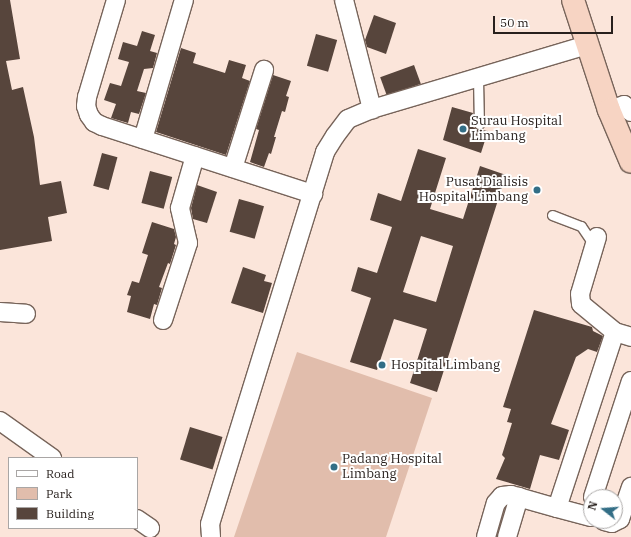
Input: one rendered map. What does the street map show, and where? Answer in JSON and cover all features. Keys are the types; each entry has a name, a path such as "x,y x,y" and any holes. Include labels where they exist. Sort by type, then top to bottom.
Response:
{"highway":[{"path":"573,0 609,110 631,162"}],"street":[{"path":"116,0 87,97 86,106 89,115 94,122 313,194"},
{"path":"143,139 184,0"},
{"path":"344,0 372,109"},
{"path":"211,537 210,524 325,152 334,136 348,119 372,109 587,45"},
{"path":"233,168 264,70"},
{"path":"609,110 624,105 631,112"},
{"path":"163,320 188,243 180,208 195,156"},
{"path":"595,241 579,299 584,307 623,334"},
{"path":"0,312 26,314"},
{"path":"557,508 623,334 631,322"},
{"path":"597,489 631,381"},
{"path":"0,421 51,457"},
{"path":"623,510 631,487"},
{"path":"486,537 498,499 506,495 583,513"},
{"path":"507,537 519,497"}],"lane":[{"path":"478,78 478,124"},
{"path":"552,214 581,226 595,241"}],"green space":[{"name":"Padang Hospital Limbang","path":"297,352 432,398 386,537 234,537"}],"building":[{"path":"0,0 10,0 20,59 6,61 12,90 23,87 34,137 40,185 61,181 67,213 48,217 52,241 0,250"},
{"path":"374,15 396,23 386,54 367,47 365,40"},
{"path":"142,31 155,35 150,51 157,53 153,68 144,69 137,91 146,93 139,114 131,112 128,123 111,118 116,104 104,100 110,83 121,86 129,62 118,59 123,42 137,46"},
{"path":"316,34 337,40 328,72 307,66"},
{"path":"181,48 196,53 193,63 225,73 229,60 246,65 242,78 250,81 226,155 156,132"},
{"path":"414,65 421,84 387,96 380,77"},
{"path":"273,75 291,81 286,96 289,97 285,112 282,111 274,137 276,137 271,154 269,153 264,167 250,162 259,130 256,129"},
{"name":"Surau Hospital Limbang","path":"452,107 473,113 470,125 476,129 488,131 481,153 443,140"},
{"path":"418,149 446,158 430,209 463,219 480,166 506,175 437,392 410,383 427,329 394,319 377,370 350,362 371,298 351,291 358,267 377,273 392,227 370,220 378,193 401,201","holes":["421,236 453,246 436,302 403,292"]},
{"path":"102,153 117,157 109,190 93,186"},
{"path":"150,171 172,177 164,209 141,203"},
{"path":"197,185 217,192 207,223 193,219 191,208"},
{"path":"239,199 264,206 255,239 230,232"},
{"path":"152,222 174,229 176,237 174,244 176,245 170,264 168,263 159,287 162,288 157,305 154,304 150,319 127,312 131,296 127,295 132,281 139,283 148,255 142,253"},
{"path":"243,267 266,275 264,281 272,283 263,313 231,303"},
{"path":"534,310 592,327 593,331 603,336 597,352 588,349 576,357 551,424 569,430 559,460 540,455 530,489 496,479 505,458 502,455 512,423 507,422 511,409 503,407"},
{"path":"190,427 223,437 213,469 180,460"}],"place":[{"name":"Surau Hospital Limbang","path":"463,129"},
{"name":"Pusat Dialisis Hospital Limbang","path":"537,190"},
{"name":"Hospital Limbang","path":"382,365"},
{"name":"Padang Hospital Limbang","path":"334,467"}]}
